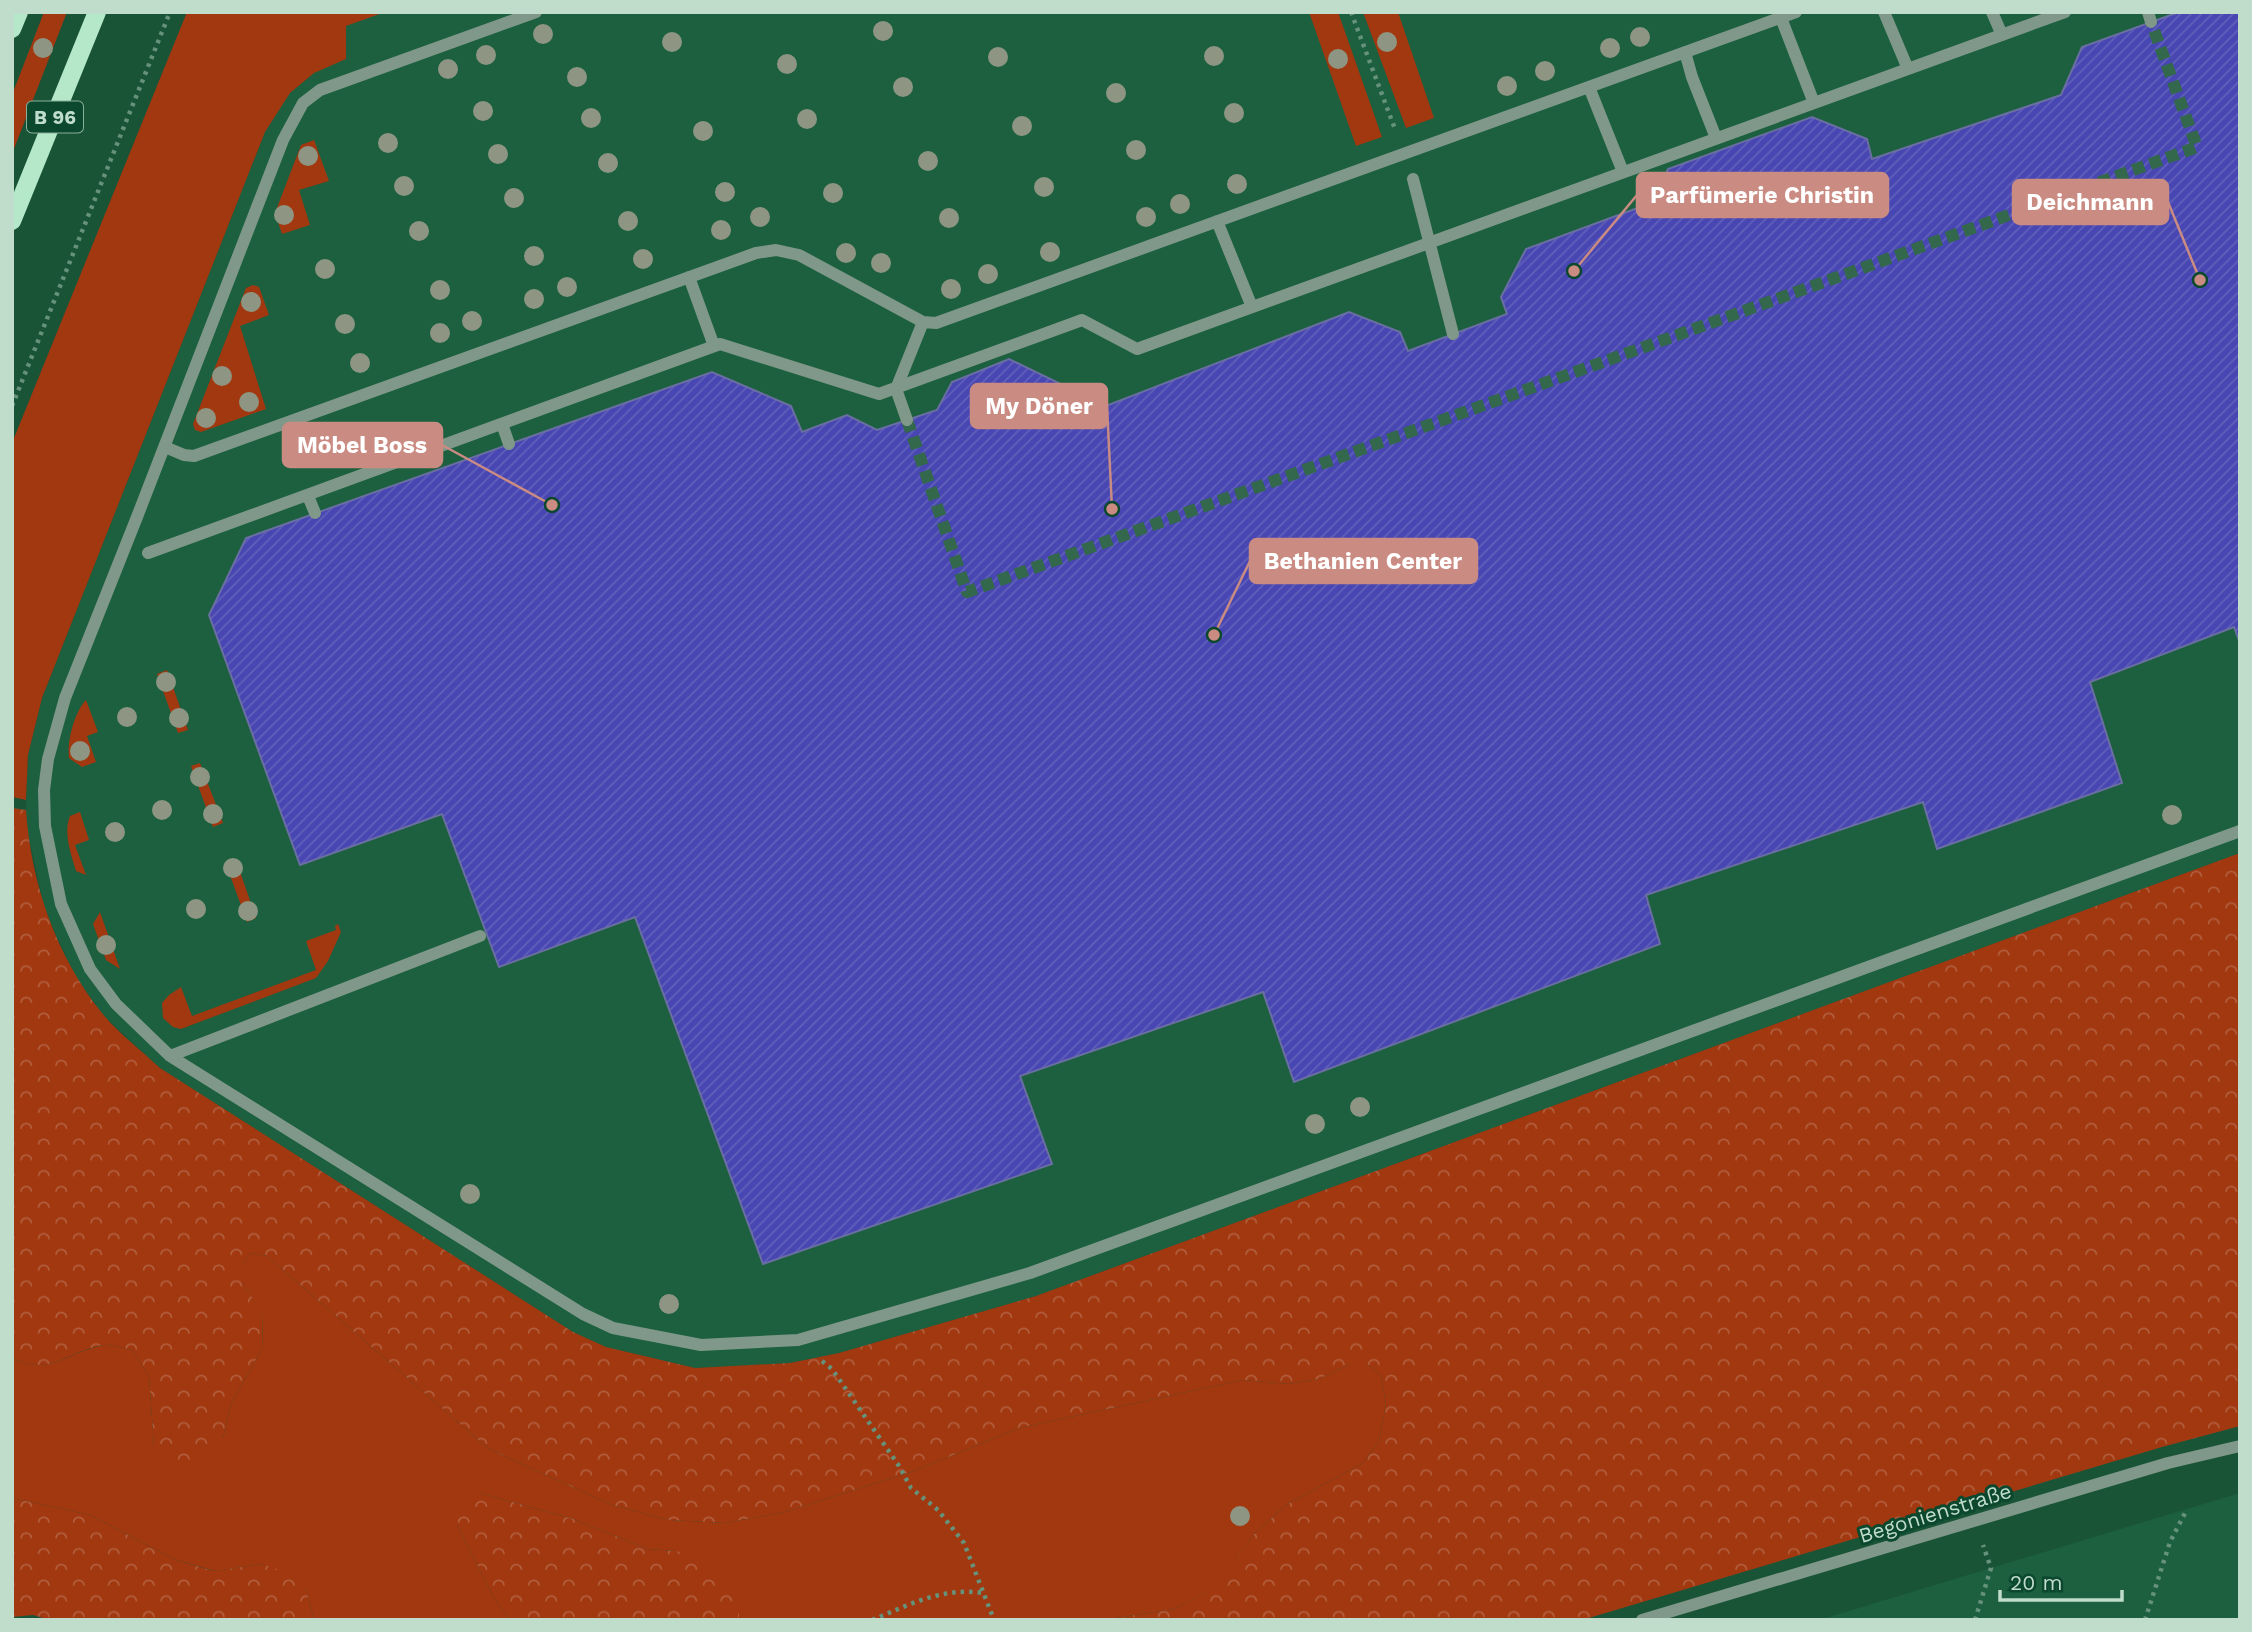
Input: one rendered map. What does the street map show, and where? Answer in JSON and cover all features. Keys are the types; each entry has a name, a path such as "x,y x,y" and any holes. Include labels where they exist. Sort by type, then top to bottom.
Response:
{"main road":[{"path":"12,29 19,12"},
{"name":"B 96","path":"12,221 97,12"}],"street":[{"path":"536,12 320,90 303,103 283,140 65,698 48,759 44,807 45,826 61,904 90,969 116,1004 170,1056 593,1319 613,1328 701,1345 798,1340 1030,1273 2240,831"},
{"path":"164,447 194,456 756,253 776,250 799,255 923,322 936,323 1796,12"},
{"path":"1884,12 1908,69"},
{"path":"1992,12 2001,35"},
{"path":"148,554 720,344 879,394 1082,320 1137,349 2065,12"},
{"path":"1781,18 1814,103"},
{"path":"1685,52 1716,138"},
{"path":"1589,87 1623,172"},
{"path":"1413,179 1453,334"},
{"path":"1217,222 1252,307"},
{"path":"690,277 714,346"},
{"path":"907,420 896,388 923,322"},
{"path":"502,424 509,444"},
{"path":"308,496 315,513"},
{"path":"170,1056 480,936"},
{"name":"Begonienstraße","path":"1642,1620 2168,1463 2240,1446"}],"path":[{"path":"12,406 170,12"},
{"path":"1351,12 1404,154"},
{"path":"798,1340 832,1369 899,1466 911,1488 938,1510 964,1543 994,1620"},
{"path":"2145,1620 2170,1542 2185,1513"},
{"path":"1975,1521 1991,1568 1975,1620"},
{"path":"872,1620 933,1595 962,1590 983,1593"}],"shaded area":[{"path":"302,12 2240,12 2240,853 1036,1296 839,1353 790,1363 695,1368 606,1347 573,1332 160,1068 103,1015 74,974 45,910 27,829 26,810 28,755 42,698 265,132"},
{"path":"2240,1493 2240,1620 1819,1620 1991,1568"}],"green space":[{"path":"44,12 67,12 12,154 12,95"},
{"path":"187,12 385,12 346,26 346,59 314,73 290,93 265,132 42,698 28,755 26,800 12,797 12,443"},
{"path":"1309,12 1338,12 1382,137 1356,146"},
{"path":"1363,12 1398,12 1434,118 1406,128"},
{"path":"314,140 329,181 299,190 310,225 282,234 275,213 301,145"},
{"path":"253,285 259,287 269,315 240,326 266,409 201,432 195,430 193,424 246,288"},
{"path":"167,670 188,730 178,733 157,674"},
{"path":"86,700 98,732 87,736 96,762 82,767 69,758 69,751 75,720"},
{"path":"200,763 223,823 213,827 191,766"},
{"path":"12,808 26,810 40,891 71,968 108,1020 160,1068 573,1332 606,1347 695,1368 790,1363 839,1353 1036,1296 2240,853 2240,1426 1582,1620 1103,1620 1174,1609 1214,1588 1254,1534 1286,1505 1363,1463 1379,1441 1386,1404 1381,1376 1367,1364 1350,1364 1319,1379 1289,1384 1243,1380 1019,1428 914,1471 785,1512 725,1523 669,1520 612,1505 489,1449 267,1256 251,1253 243,1263 243,1283 263,1315 262,1349 231,1404 223,1438 204,1462 172,1463 154,1446 149,1376 132,1350 102,1345 56,1362 36,1365 12,1358"},
{"path":"80,812 89,840 75,845 86,875 76,871 68,836 70,816"},
{"path":"236,860 256,918 247,922 226,864"},
{"path":"100,912 120,969 106,960 93,924"},
{"path":"338,924 341,932 328,961 316,978 181,1029 173,1027 163,1018 162,1003 181,987 192,1016 316,970 306,941 336,930 335,926"},
{"path":"251,1253 267,1256 489,1449 612,1505 669,1520 725,1523 785,1512 914,1471 1019,1428 1243,1380 1289,1384 1319,1379 1350,1364 1367,1364 1381,1376 1386,1404 1379,1441 1363,1463 1286,1505 1254,1534 1215,1588 1174,1609 1103,1620 739,1620 738,1611 676,1551 648,1549 573,1519 480,1493 457,1525 494,1598 510,1620 314,1620 306,1589 262,1564 215,1571 176,1560 90,1515 12,1498 12,1358 36,1365 57,1362 103,1345 132,1350 149,1376 154,1446 223,1438 231,1404 262,1349 263,1316 243,1283 243,1263"},
{"path":"480,1493 573,1519 648,1549 676,1551 705,1559 721,1572 739,1611 739,1620 510,1620 494,1598 453,1512 457,1499"},
{"path":"12,1498 90,1515 176,1560 214,1571 262,1564 283,1571 306,1589 314,1620 50,1620 33,1615 12,1617"}],"building":[{"path":"2179,12 2240,12 2240,643 2234,627 2090,682 2122,783 1937,849 1923,802 1646,895 1660,944 1294,1082 1263,992 1020,1076 1052,1164 763,1264 635,917 499,967 442,814 300,865 209,615 246,538 712,372 791,406 802,432 847,415 877,430 937,410 952,382 1009,359 1106,406 1349,312 1400,332 1408,351 1507,314 1501,297 1526,249 1654,202 1668,169 1812,117 1867,139 1872,159 2061,95 2082,47"}],"tunnel":[{"path":"907,420 967,592 2197,147 2151,22"}],"place":[{"name":"Parfümerie Christin","path":"1574,271"},
{"name":"Deichmann","path":"2200,280"},
{"name":"Möbel Boss","path":"552,505"},
{"name":"My Döner","path":"1112,509"},
{"name":"Bethanien Center","path":"1214,635"}]}
